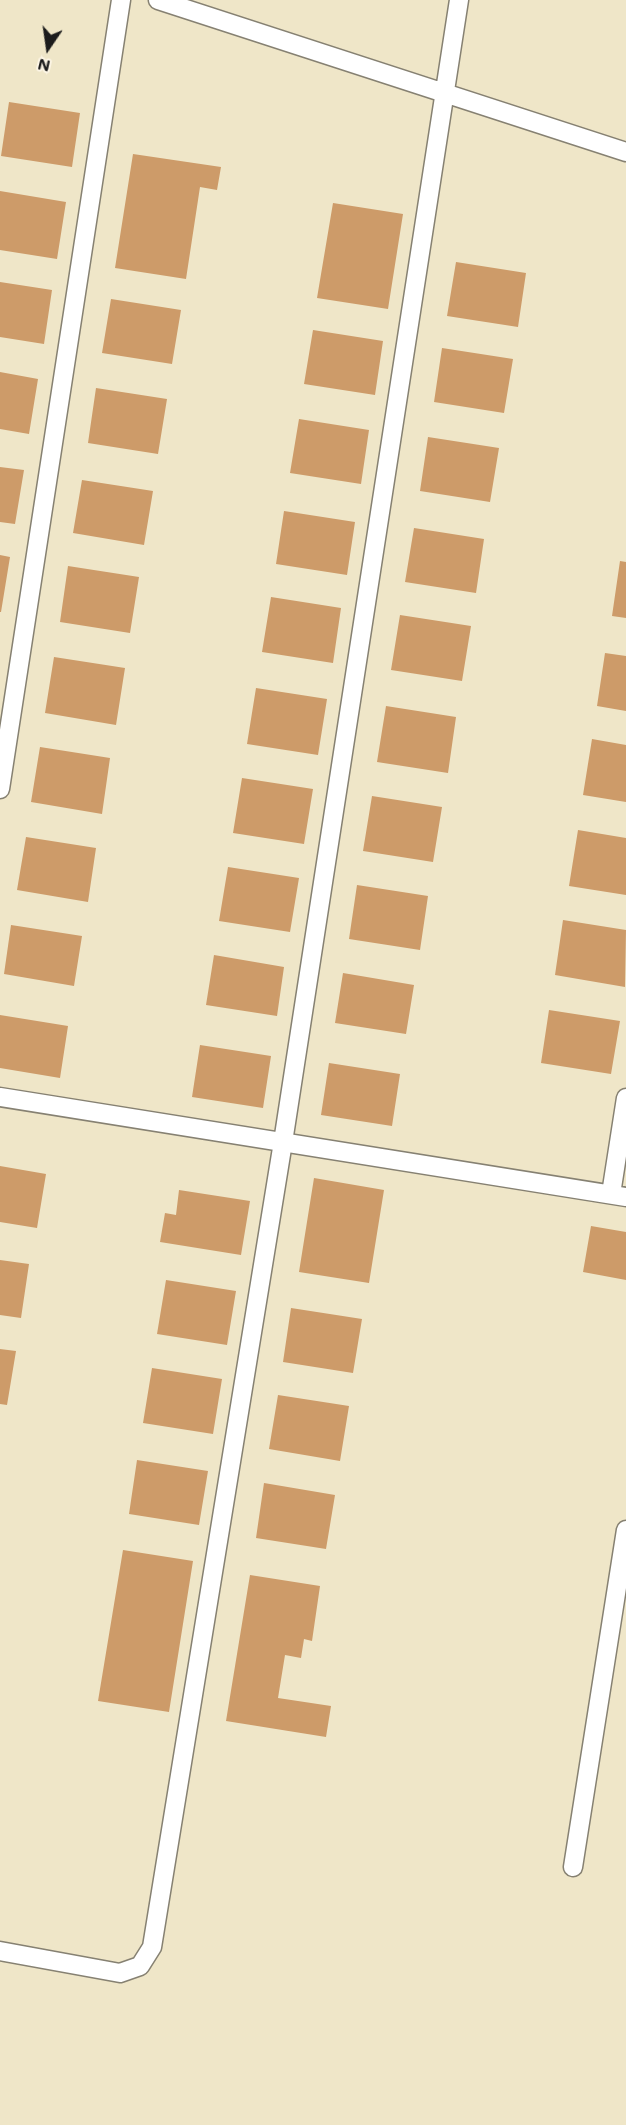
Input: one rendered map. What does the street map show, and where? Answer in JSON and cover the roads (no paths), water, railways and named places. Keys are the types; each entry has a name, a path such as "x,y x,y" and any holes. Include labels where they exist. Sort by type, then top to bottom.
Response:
{"lane":[{"path":"0,789 121,0"},
{"path":"158,0 626,152"},
{"path":"0,1951 120,1973 140,1966 152,1947 283,1142 459,0"},
{"path":"0,1097 619,1195 626,1098"},
{"path":"573,1867 626,1530"}]}
